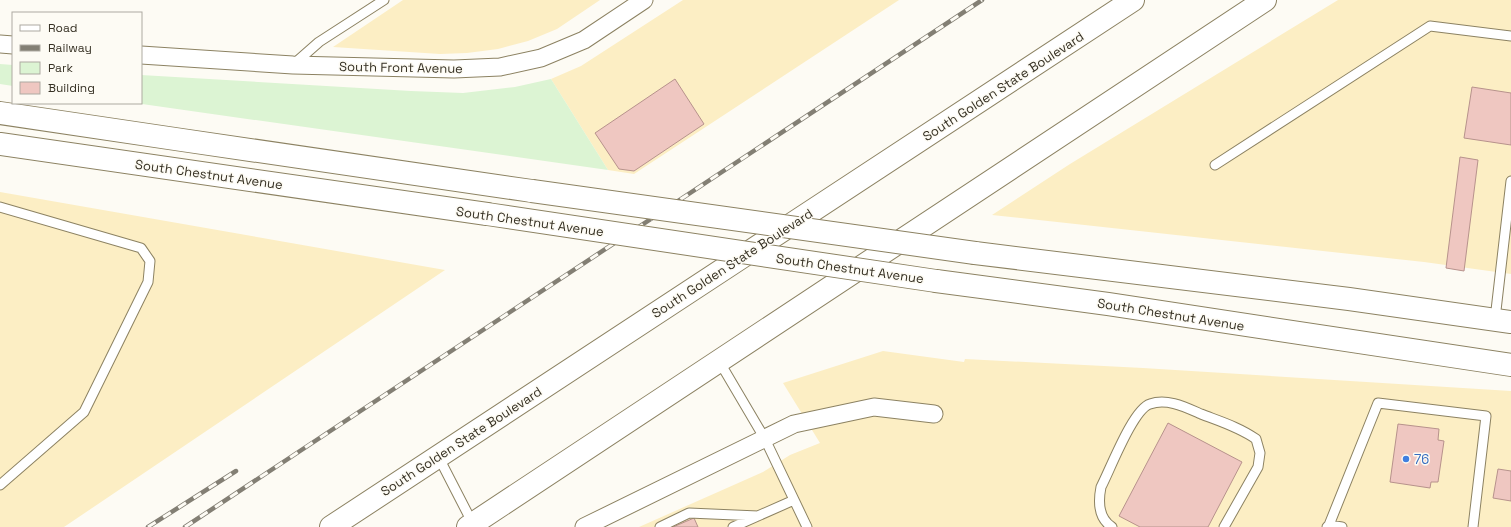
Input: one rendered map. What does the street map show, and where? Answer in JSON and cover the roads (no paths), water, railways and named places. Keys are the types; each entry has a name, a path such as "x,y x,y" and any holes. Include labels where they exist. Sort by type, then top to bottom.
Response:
{"main road":[{"name":"South Golden State Boulevard","path":"331,527 1133,0"},
{"path":"472,526 1265,0"},
{"path":"0,112 532,191 976,253 1349,299 1503,321"},
{"name":"South Chestnut Avenue","path":"0,144 936,281 1108,304 1511,365"}],"street":[{"name":"South Front Avenue","path":"142,55 292,65 454,69 500,67 541,58 584,40 644,0"},
{"path":"0,44 12,45"},
{"path":"584,527 794,424 874,407 934,414"}],"lane":[{"path":"292,65 319,42 384,0"},
{"path":"1215,165 1430,26 1511,36"},
{"path":"1503,321 1511,181"},
{"path":"0,207 141,248 150,261 148,282 84,412 0,485"},
{"path":"719,361 765,439 807,527"},
{"path":"1112,527 1101,514 1098,500 1101,487 1136,416 1149,404 1165,402 1182,406 1225,423 1246,432 1256,439 1260,453 1258,467 1224,527"},
{"path":"1342,527 1328,526 1378,403 1486,416 1473,527"},
{"path":"438,456 472,526"},
{"path":"732,527 794,500"},
{"path":"660,527 689,513 758,516"},
{"path":"747,527 758,516"},
{"path":"752,527 758,516"}],"railway":[{"path":"185,527 982,0"},
{"path":"148,527 236,471"}],"place":[{"name":"76","path":"1406,459"}]}
